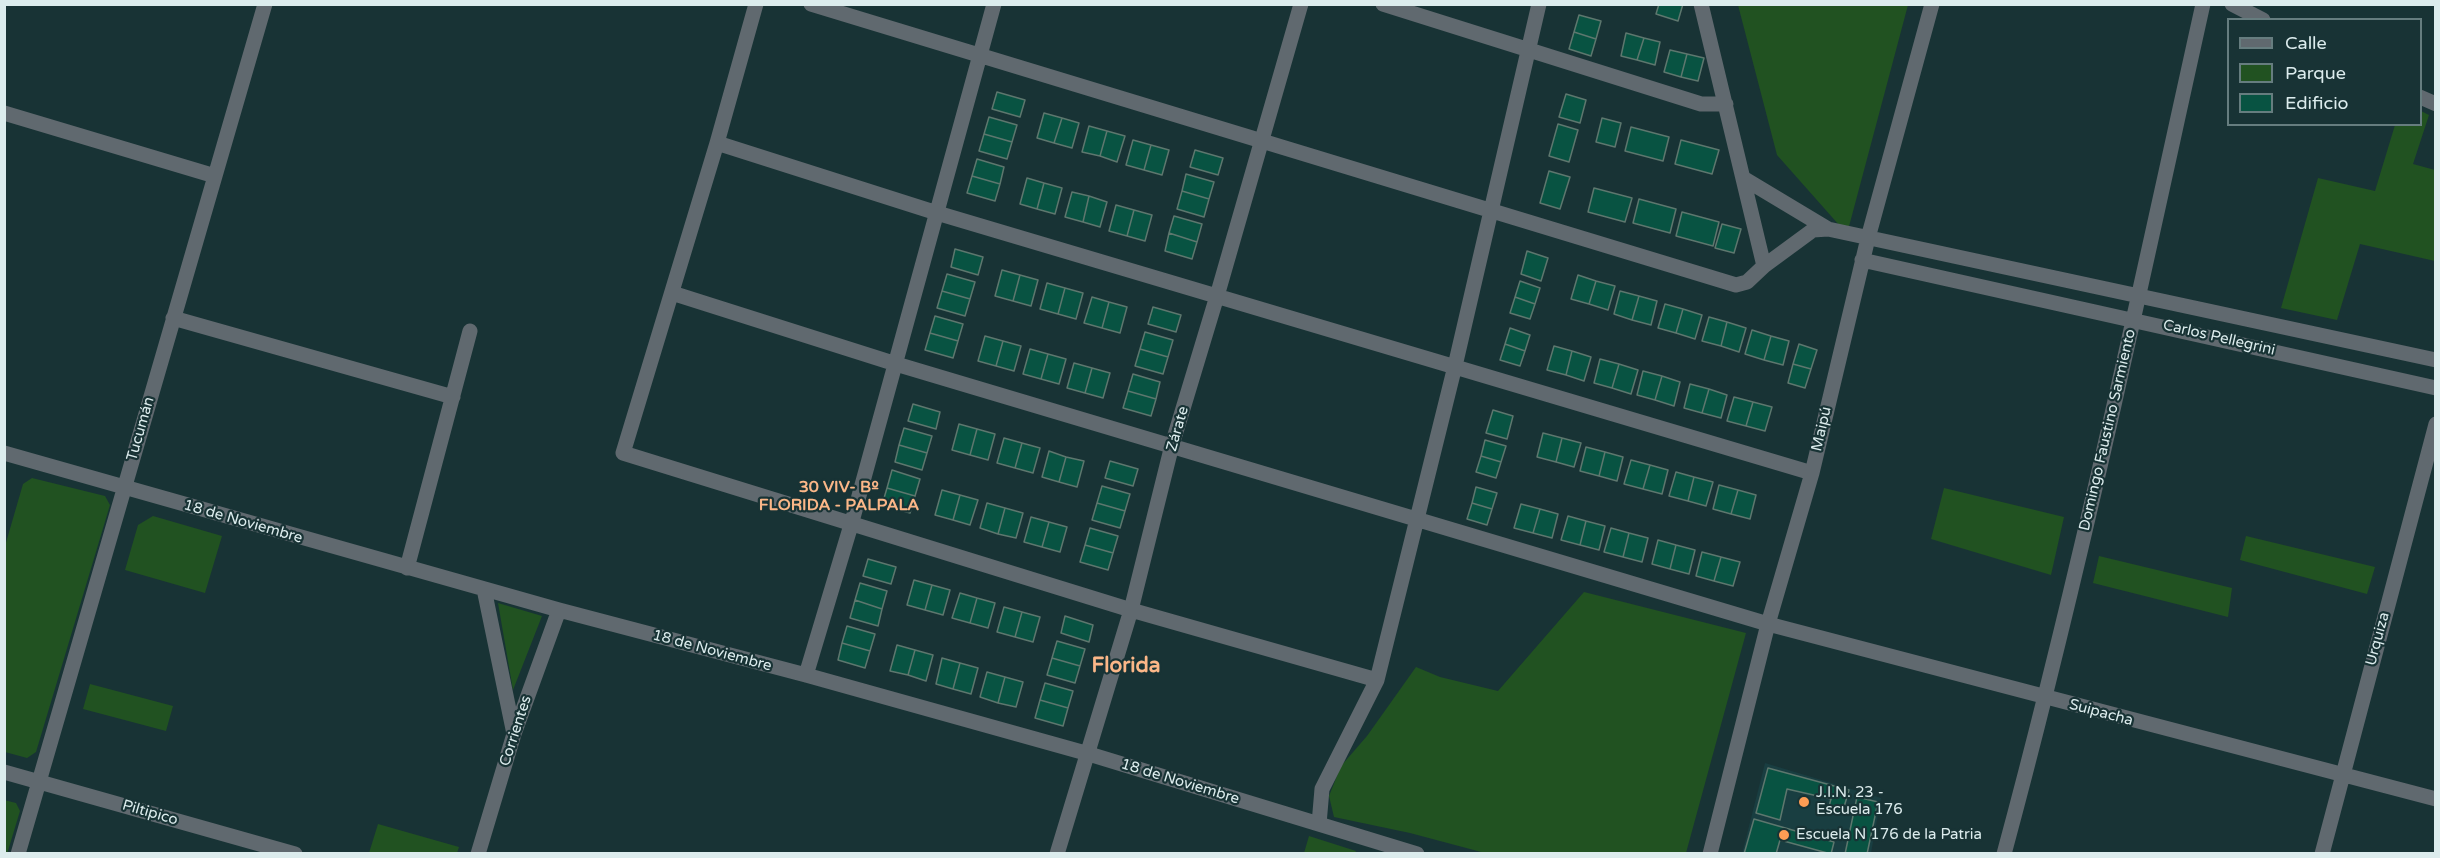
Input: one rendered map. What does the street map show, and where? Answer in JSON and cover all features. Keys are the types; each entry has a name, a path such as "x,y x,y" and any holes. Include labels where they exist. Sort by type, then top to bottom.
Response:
{"street":[{"name":"Tucumán","path":"18,854 265,4"},
{"path":"756,4 717,143 623,453 1131,610 1377,680"},
{"path":"811,4 978,57 1491,208 1736,285 1747,282 1764,266 1814,230 1828,230"},
{"path":"806,675 851,525 994,4"},
{"name":"Zárate","path":"1058,854 1131,610 1172,445 1301,4"},
{"path":"1383,4 1701,104 1726,104"},
{"path":"1319,824 1322,789 1377,680 1455,366 1539,4"},
{"path":"1701,4 1764,266"},
{"name":"Maipú","path":"1710,854 1768,624 1812,473 1862,260 1932,4"},
{"name":"Domingo Faustino Sarmiento","path":"2004,854 2046,699 2203,4"},
{"path":"2232,4 2259,18"},
{"path":"2422,97 2436,104"},
{"path":"4,113 215,176"},
{"path":"717,143 937,213 1812,473"},
{"path":"1743,178 1828,230"},
{"name":"Carlos Pellegrini","path":"1828,230 2436,360"},
{"name":"Carlos Pellegrini","path":"1862,260 2436,387"},
{"name":"Suipacha","path":"672,292 896,364 1768,624 2436,800"},
{"path":"173,318 453,397"},
{"path":"407,568 470,331"},
{"name":"Urquiza","path":"2322,854 2436,424"},
{"name":"18 de Noviembre","path":"4,453 407,568 1089,754 1319,824 1371,847 1418,854"},
{"path":"484,589 514,734"},
{"name":"Corrientes","path":"478,854 514,734 559,610"},
{"name":"Piltipico","path":"4,771 295,854"}],"shaded area":[{"path":"1765,763 1881,798 1871,853 1742,854"}],"green space":[{"path":"1738,5 1908,5 1847,234 1777,155"},
{"path":"2422,112 2429,115 2413,164 2435,170 2435,261 2360,244 2337,320 2281,308 2318,178 2375,191 2395,126 2422,126"},
{"path":"32,478 105,496 110,505 36,752 27,758 5,752 5,546 23,484"},
{"path":"1944,488 2064,517 2051,575 1931,539"},
{"path":"153,516 222,536 205,593 125,570 138,525"},
{"path":"2246,536 2375,567 2367,594 2240,560"},
{"path":"2099,556 2232,588 2228,617 2093,583"},
{"path":"1584,592 1746,633 1686,853 1485,853 1410,833 1334,817 1329,796 1341,766 1367,736 1416,667 1440,677 1498,691"},
{"path":"498,603 542,616 513,690"},
{"path":"90,684 173,706 166,731 83,709"},
{"path":"4,800 16,803 20,811 7,854 4,853"},
{"path":"378,824 459,847 457,853 369,853"},
{"path":"1309,836 1356,851 1355,853 1304,853"}],"building":[{"path":"1659,4 1683,4 1678,21 1656,14"},
{"path":"1579,15 1601,21 1596,39 1574,32"},
{"path":"1574,32 1596,39 1591,56 1569,49"},
{"path":"1626,33 1644,38 1637,60 1621,56"},
{"path":"1644,38 1660,42 1655,65 1637,60"},
{"path":"1670,50 1687,54 1681,77 1664,72"},
{"path":"1687,54 1704,58 1698,81 1681,77"},
{"path":"997,92 1025,100 1020,117 992,109"},
{"path":"1566,94 1586,100 1580,123 1559,117"},
{"path":"1044,113 1062,118 1054,143 1037,138"},
{"path":"989,117 1017,125 1012,142 984,134"},
{"path":"1062,118 1079,123 1072,148 1054,143"},
{"path":"1602,118 1621,123 1615,147 1596,142"},
{"path":"1558,124 1578,130 1569,162 1549,156"},
{"path":"1089,126 1107,131 1100,156 1082,152"},
{"path":"1631,127 1669,137 1663,161 1625,151"},
{"path":"1107,131 1125,136 1117,162 1100,156"},
{"path":"984,134 1012,142 1007,159 979,151"},
{"path":"1133,140 1151,145 1144,170 1126,165"},
{"path":"1681,140 1719,150 1712,174 1675,164"},
{"path":"1151,145 1169,150 1162,175 1144,170"},
{"path":"1195,150 1223,158 1218,175 1190,167"},
{"path":"977,159 1004,167 1000,184 972,176"},
{"path":"1549,171 1570,177 1560,209 1540,203"},
{"path":"1186,174 1214,182 1209,199 1182,191"},
{"path":"972,176 1000,184 995,201 967,193"},
{"path":"1027,178 1044,183 1037,209 1020,204"},
{"path":"1044,183 1062,188 1055,214 1037,209"},
{"path":"1594,188 1632,198 1625,222 1588,212"},
{"path":"1182,191 1209,199 1204,217 1177,209"},
{"path":"1072,192 1089,196 1083,222 1065,217"},
{"path":"1089,196 1107,202 1100,227 1083,222"},
{"path":"1639,199 1676,209 1670,233 1633,223"},
{"path":"1116,205 1134,210 1127,236 1109,231"},
{"path":"1134,210 1152,215 1145,241 1127,236"},
{"path":"1682,212 1719,222 1713,246 1676,236"},
{"path":"1174,216 1202,224 1197,242 1169,233"},
{"path":"1722,224 1741,229 1734,253 1715,248"},
{"path":"1169,233 1197,242 1192,259 1165,251"},
{"path":"955,249 983,257 978,275 951,267"},
{"path":"1527,251 1548,258 1541,281 1521,274"},
{"path":"1002,270 1020,275 1013,301 995,296"},
{"path":"947,274 975,282 970,299 942,291"},
{"path":"1020,275 1038,280 1031,306 1013,301"},
{"path":"1578,275 1596,281 1589,304 1571,299"},
{"path":"1520,281 1540,288 1535,304 1515,297"},
{"path":"1596,281 1615,286 1608,310 1589,304"},
{"path":"1047,283 1065,288 1058,314 1040,309"},
{"path":"1065,288 1083,293 1076,319 1058,314"},
{"path":"942,291 970,299 965,316 937,308"},
{"path":"1620,291 1639,296 1632,320 1614,314"},
{"path":"1639,296 1657,301 1651,325 1632,320"},
{"path":"1092,297 1109,302 1102,328 1084,323"},
{"path":"1515,297 1535,304 1530,319 1510,313"},
{"path":"1109,302 1127,307 1120,333 1102,328"},
{"path":"1665,304 1683,309 1676,333 1658,328"},
{"path":"1153,307 1181,315 1176,332 1148,324"},
{"path":"1683,309 1702,315 1695,339 1676,333"},
{"path":"935,316 963,324 958,341 930,333"},
{"path":"1709,317 1727,322 1721,346 1702,341"},
{"path":"1727,322 1746,328 1739,352 1721,346"},
{"path":"1510,328 1530,335 1525,351 1505,344"},
{"path":"1752,330 1771,336 1764,360 1745,354"},
{"path":"1145,332 1173,340 1168,357 1140,349"},
{"path":"930,333 958,341 953,358 925,350"},
{"path":"985,336 1003,341 996,366 978,361"},
{"path":"1771,336 1789,341 1783,365 1764,360"},
{"path":"1003,341 1021,346 1014,371 996,366"},
{"path":"1505,344 1525,351 1520,366 1500,360"},
{"path":"1799,344 1817,350 1811,369 1793,364"},
{"path":"1554,346 1572,351 1566,375 1547,370"},
{"path":"1030,349 1048,354 1041,379 1023,374"},
{"path":"1140,349 1168,357 1163,374 1135,366"},
{"path":"1572,351 1591,357 1584,381 1566,375"},
{"path":"1048,354 1066,359 1059,384 1041,379"},
{"path":"1600,359 1619,364 1612,388 1594,383"},
{"path":"1074,363 1092,368 1085,393 1067,388"},
{"path":"1619,364 1638,370 1631,394 1612,388"},
{"path":"1793,364 1811,369 1805,388 1788,383"},
{"path":"1092,368 1110,373 1103,398 1085,393"},
{"path":"1643,371 1662,376 1655,400 1637,395"},
{"path":"1133,374 1160,382 1156,399 1128,391"},
{"path":"1662,376 1680,382 1674,406 1655,400"},
{"path":"1690,384 1709,389 1702,413 1684,408"},
{"path":"1709,389 1727,395 1721,418 1702,413"},
{"path":"1128,391 1156,399 1151,416 1123,408"},
{"path":"1734,397 1753,402 1746,426 1727,421"},
{"path":"1753,402 1772,407 1765,431 1746,426"},
{"path":"913,404 940,412 936,429 908,421"},
{"path":"1493,410 1513,416 1507,439 1486,433"},
{"path":"959,424 977,429 970,455 952,450"},
{"path":"904,428 932,436 927,453 899,445"},
{"path":"977,429 995,434 988,460 970,455"},
{"path":"1543,433 1562,438 1556,462 1537,457"},
{"path":"1004,438 1022,443 1015,468 997,463"},
{"path":"1562,438 1581,443 1574,467 1556,462"},
{"path":"1485,440 1506,446 1501,462 1481,456"},
{"path":"1022,443 1040,448 1033,473 1015,468"},
{"path":"899,445 927,453 922,470 895,462"},
{"path":"1586,447 1605,452 1599,476 1580,471"},
{"path":"1049,451 1066,457 1059,482 1042,477"},
{"path":"1605,452 1623,457 1617,481 1599,476"},
{"path":"1481,456 1501,462 1496,478 1476,472"},
{"path":"1066,457 1084,461 1077,487 1059,482"},
{"path":"1631,460 1650,465 1643,489 1624,484"},
{"path":"1110,461 1138,469 1133,486 1105,478"},
{"path":"1650,465 1668,470 1662,494 1643,489"},
{"path":"892,470 920,479 915,496 887,488"},
{"path":"1676,472 1694,477 1688,501 1669,496"},
{"path":"1694,477 1713,482 1706,506 1688,501"},
{"path":"1719,485 1738,490 1731,514 1713,509"},
{"path":"1102,486 1130,494 1125,511 1097,503"},
{"path":"1476,487 1497,493 1492,509 1472,503"},
{"path":"887,488 915,496 910,513 882,505"},
{"path":"942,490 960,495 953,520 935,515"},
{"path":"1738,490 1756,495 1750,519 1731,514"},
{"path":"960,495 978,500 970,525 953,520"},
{"path":"987,503 1005,508 998,534 980,528"},
{"path":"1097,503 1125,511 1120,528 1092,520"},
{"path":"1472,503 1492,509 1487,525 1467,519"},
{"path":"1521,504 1540,509 1533,533 1514,528"},
{"path":"1005,508 1023,513 1016,538 998,534"},
{"path":"1540,509 1558,514 1552,538 1533,533"},
{"path":"1568,516 1586,521 1580,545 1561,540"},
{"path":"1031,517 1049,522 1042,547 1024,542"},
{"path":"1586,521 1605,526 1599,550 1580,545"},
{"path":"1049,522 1067,527 1060,552 1042,547"},
{"path":"1090,528 1118,536 1113,553 1085,545"},
{"path":"1611,528 1629,533 1623,557 1604,552"},
{"path":"1629,533 1648,538 1642,562 1623,557"},
{"path":"1658,540 1676,545 1670,569 1652,564"},
{"path":"1085,545 1113,553 1108,570 1080,562"},
{"path":"1676,545 1695,550 1689,574 1670,569"},
{"path":"1702,552 1721,557 1714,581 1696,576"},
{"path":"1721,557 1740,562 1733,586 1714,581"},
{"path":"868,559 896,567 891,584 863,576"},
{"path":"914,580 932,585 925,610 907,605"},
{"path":"860,583 887,591 882,609 855,600"},
{"path":"932,585 950,590 943,615 925,610"},
{"path":"960,593 977,598 970,623 952,618"},
{"path":"977,598 995,603 988,628 970,623"},
{"path":"855,600 882,609 878,626 850,618"},
{"path":"1004,607 1022,612 1015,637 997,632"},
{"path":"1022,612 1040,617 1033,642 1015,637"},
{"path":"1065,616 1093,625 1089,642 1061,633"},
{"path":"847,626 875,634 870,651 842,643"},
{"path":"1057,641 1085,649 1080,666 1052,658"},
{"path":"842,643 870,651 865,668 838,660"},
{"path":"897,645 915,650 908,675 890,671"},
{"path":"915,650 933,655 926,681 908,675"},
{"path":"942,658 960,663 953,689 936,684"},
{"path":"1052,658 1080,666 1075,683 1047,675"},
{"path":"960,663 978,668 971,694 953,689"},
{"path":"987,672 1005,677 998,703 980,697"},
{"path":"1005,677 1023,682 1016,707 998,703"},
{"path":"1045,683 1073,691 1068,708 1040,700"},
{"path":"1040,700 1068,708 1063,726 1035,718"},
{"path":"1768,768 1849,790 1842,814 1828,810 1831,799 1787,789 1780,820 1756,813"},
{"path":"1857,797 1878,802 1867,854 1845,854"},
{"name":"Escuela N 176 de la Patria","path":"1754,819 1834,842 1831,854 1780,840 1776,854 1744,854"}],"place":[{"name":"J.I.N. 23 - Escuela 176","path":"1804,802"},
{"name":"Escuela N 176 de la Patria","path":"1784,835"}],"district":[{"name":"30 VIV- Bº FLORIDA - PALPALA","path":"839,497"},
{"name":"Florida","path":"1126,666"}]}
